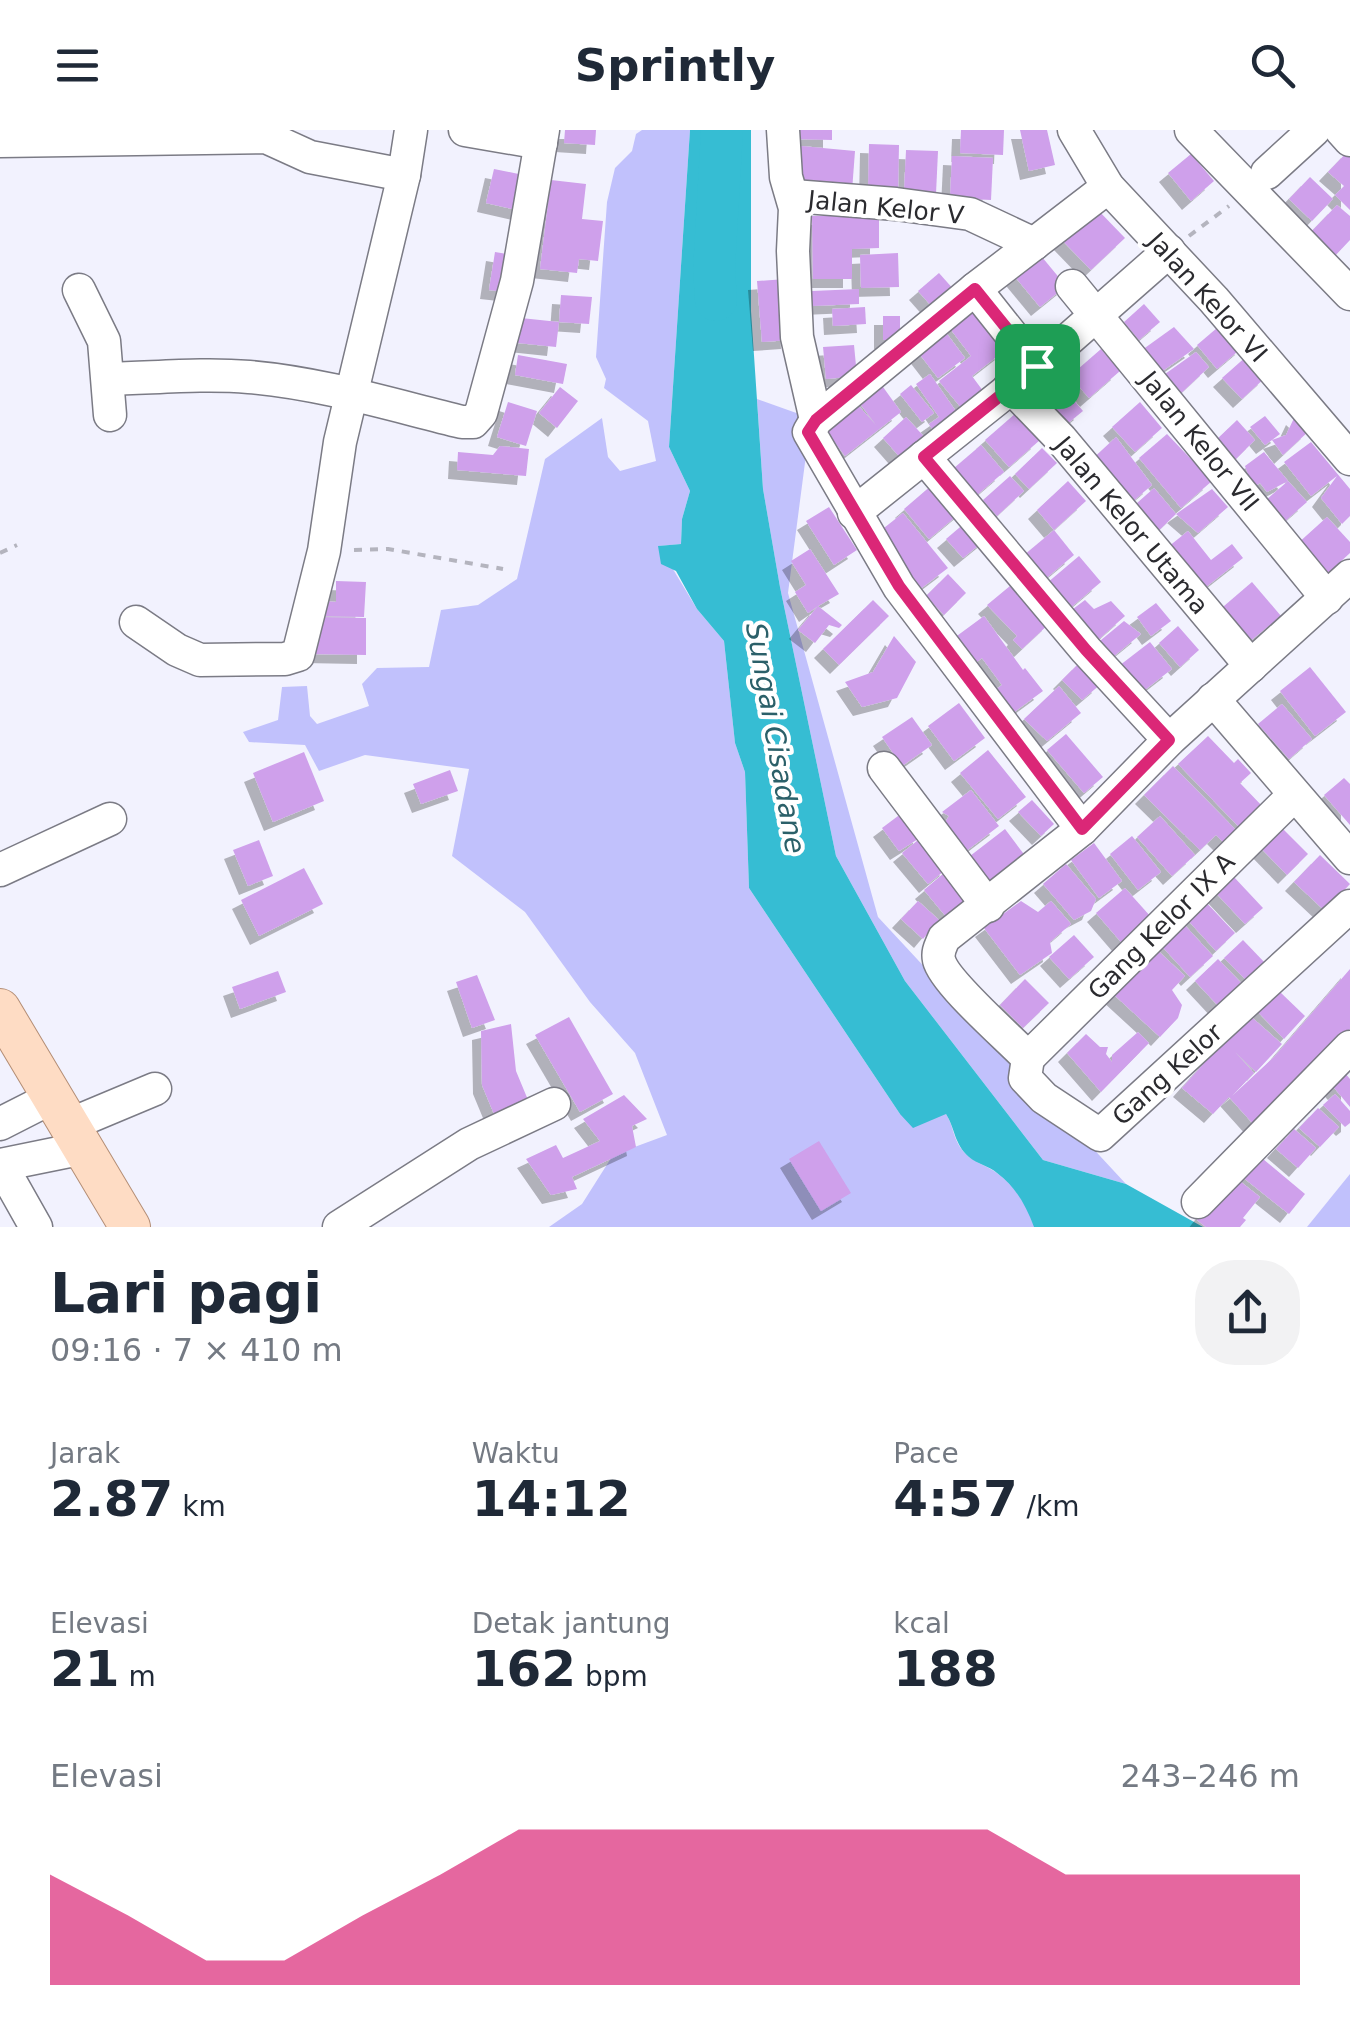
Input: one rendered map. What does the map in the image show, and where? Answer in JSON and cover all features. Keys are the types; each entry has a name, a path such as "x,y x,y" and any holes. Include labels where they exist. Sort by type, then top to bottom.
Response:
{"main road":[{"path":"0,1008 128,1226"}],"street":[{"path":"136,622 177,650 200,660 294,658 300,650 324,551 335,468 404,175 411,130"},
{"path":"108,379 245,376 352,395 462,422 478,419 517,281 542,136 465,130"},
{"name":"Jalan Kelor V","path":"782,130 786,177 793,196 797,337 816,420"},
{"name":"Jalan Kelor VI","path":"1074,130 1108,188 1169,251 1350,460"},
{"path":"1191,130 1258,182 1350,294"},
{"path":"1258,182 1314,130"},
{"path":"1340,130 1350,140"},
{"path":"0,141 266,134 310,157 404,175"},
{"path":"1082,829 899,586 808,432 816,420 975,289 1108,188"},
{"name":"Jalan Kelor V","path":"793,196 970,214 1034,244"},
{"path":"854,513 1037,366 1169,251"},
{"name":"Jalan Kelor VII","path":"1072,286 1338,587"},
{"path":"975,289 1037,366"},
{"path":"79,290 104,341 110,414"},
{"name":"Jalan Kelor Utama","path":"1010,386 1061,439 1251,666"},
{"path":"924,457 1086,650 1169,740"},
{"name":"Gang Kelor","path":"1338,587 1169,740 1082,829 944,938 937,954 953,984 1028,1058 1025,1078 1044,1098 1100,1136 1350,906"},
{"path":"1213,699 1350,858"},
{"path":"884,768 988,906"},
{"name":"Gang Kelor IX A","path":"1028,1058 1294,794"},
{"path":"0,870 110,819"},
{"path":"1198,1202 1350,1047"},
{"path":"36,1227 0,1165 68,1124 155,1089"},
{"path":"339,1227 469,1144 554,1104"},
{"path":"0,1124 68,1124"}],"path":[{"path":"1169,251 1258,182"},
{"path":"0,554 17,545"},
{"path":"324,551 388,550 503,569"}],"shaded area":[{"path":"642,130 690,130 669,447 690,491 682,519 681,544 659,546 697,609 724,641 735,743 745,772 749,888 900,1114 946,1114 962,1150 1008,1182 1035,1227 549,1227 582,1204 613,1155 667,1135 635,1053 590,1002 525,912 452,856 469,769 365,755 319,771 305,745 249,742 243,732 278,720 282,687 307,686 310,716 317,724 369,706 362,684 377,668 429,667 441,610 478,605 517,579 545,459 602,418 608,457 620,471 656,461 648,421 604,388 606,379 596,357 607,202 615,168 632,151 636,134"},
{"path":"757,399 816,420 809,432 788,593 878,917 1126,1184 1043,1160 905,981 836,856 763,489"},
{"path":"1350,1174 1350,1227 1307,1227"}],"water":[{"path":"690,130 751,130 751,311 763,489 836,856 905,981 1043,1160 1126,1184 1203,1227 1034,1227 1010,1184 964,1152 946,1114 913,1128 900,1114 749,888 745,772 735,743 724,641 697,609 676,571 661,564 658,546 681,544 682,519 690,491 669,447"}],"building":[{"path":"565,130 596,130 595,145 564,143"},
{"path":"792,130 832,130 832,140 792,139"},
{"path":"961,130 1004,130 1003,155 960,153"},
{"path":"1020,130 1047,130 1055,165 1029,171"},
{"path":"869,144 899,145 898,192 868,192"},
{"path":"801,146 855,151 852,191 797,186"},
{"path":"1350,149 1350,210 1335,195 1344,186 1328,172"},
{"path":"906,150 938,151 936,194 904,193"},
{"path":"1191,154 1214,181 1191,201 1168,173"},
{"path":"952,156 993,158 991,200 950,198"},
{"path":"494,169 533,177 525,212 486,203"},
{"path":"1310,177 1333,199 1312,221 1289,199"},
{"path":"551,180 586,184 582,219 603,221 598,261 579,259 577,273 540,269"},
{"path":"1337,205 1350,216 1350,240 1334,257 1309,234"},
{"path":"1095,207 1125,238 1091,270 1061,239"},
{"path":"879,215 879,248 852,249 852,279 813,279 812,216"},
{"path":"1037,251 1066,286 1040,307 1011,272"},
{"path":"495,252 513,255 507,292 489,290"},
{"path":"898,253 899,287 861,288 860,255"},
{"path":"939,273 955,291 934,309 918,291"},
{"path":"786,279 790,340 762,342 757,281"},
{"path":"859,289 859,304 812,306 812,291"},
{"path":"561,295 592,297 589,324 559,322"},
{"path":"968,304 1004,351 972,376 986,395 963,410 939,381 971,356 945,322"},
{"path":"1144,304 1160,322 1139,340 1124,322"},
{"path":"865,307 866,324 833,326 832,309"},
{"path":"883,316 900,316 900,340 883,340"},
{"path":"521,318 559,322 556,347 518,343"},
{"path":"938,322 965,358 938,378 911,343"},
{"path":"1224,322 1244,346 1217,369 1197,345"},
{"path":"1174,327 1194,349 1161,372 1142,350"},
{"path":"854,345 857,376 826,379 823,347"},
{"path":"1101,349 1120,371 1089,398 1070,376"},
{"path":"1196,352 1209,367 1176,398 1158,379"},
{"path":"518,355 567,364 563,384 515,375"},
{"path":"1248,355 1267,376 1242,399 1222,378"},
{"path":"930,374 962,420 937,437 929,424 939,417 916,384"},
{"path":"878,380 901,412 845,456 822,425 855,402 876,425 855,397"},
{"path":"911,385 934,413 922,422 900,394"},
{"path":"1061,385 1083,411 1061,429 1040,403"},
{"path":"560,387 578,401 557,428 539,413"},
{"path":"508,402 537,411 526,446 497,437"},
{"path":"1140,402 1162,428 1135,452 1112,427"},
{"path":"1016,413 1040,440 1009,467 985,440"},
{"path":"1265,416 1280,434 1265,445 1250,427"},
{"path":"1295,416 1310,430 1283,455 1272,440 1286,435"},
{"path":"906,417 929,442 905,463 883,438"},
{"path":"1237,420 1255,440 1233,462 1214,442"},
{"path":"1167,434 1212,481 1181,508 1139,458"},
{"path":"1116,437 1152,485 1124,509 1088,463"},
{"path":"1311,442 1350,489 1350,516 1342,524 1321,498 1337,476 1311,496 1284,462"},
{"path":"981,445 1004,472 977,495 954,468"},
{"path":"500,446 529,449 526,476 457,470 458,452 493,455"},
{"path":"1042,448 1057,463 1029,489 1015,474"},
{"path":"1264,452 1288,481 1267,492 1260,483 1251,489 1238,480 1248,474 1245,466"},
{"path":"1010,476 1024,491 997,516 983,500"},
{"path":"940,478 966,508 929,539 904,509"},
{"path":"1068,481 1086,501 1054,530 1037,510"},
{"path":"1288,481 1307,502 1276,529 1266,500"},
{"path":"1154,488 1176,514 1150,539 1128,511"},
{"path":"1212,489 1228,507 1198,533 1176,514"},
{"path":"829,507 857,550 834,565 806,521"},
{"path":"903,513 948,568 919,590 875,535"},
{"path":"973,516 990,536 963,558 946,539"},
{"path":"1327,517 1350,542 1350,553 1325,576 1296,545"},
{"path":"1054,530 1074,555 1044,580 1024,555"},
{"path":"1188,531 1211,560 1232,544 1243,558 1197,594 1163,551"},
{"path":"810,549 839,594 808,613 795,592 806,585 791,561"},
{"path":"1079,556 1101,582 1069,609 1047,583"},
{"path":"948,574 966,593 944,615 926,596"},
{"path":"336,581 366,582 364,617 320,616 321,601 336,602"},
{"path":"1016,581 1051,622 1022,649 1013,640 1017,636 987,605"},
{"path":"1252,582 1281,616 1244,646 1217,612"},
{"path":"873,600 889,616 839,665 823,649"},
{"path":"1085,600 1094,609 1111,601 1125,616 1099,639 1073,609"},
{"path":"1156,603 1171,621 1151,636 1137,617"},
{"path":"818,606 842,625 829,625 815,643 798,630"},
{"path":"984,616 1043,691 1013,713 995,690 1002,685 982,658 970,667 950,641"},
{"path":"314,617 366,618 366,655 313,654"},
{"path":"1124,621 1141,634 1108,661 1095,645"},
{"path":"1178,626 1199,650 1180,667 1159,643"},
{"path":"894,636 916,662 897,698 862,707 845,682 873,672"},
{"path":"1150,642 1172,669 1137,696 1115,669"},
{"path":"1081,661 1101,684 1082,700 1062,680"},
{"path":"1310,667 1346,712 1315,736 1280,691"},
{"path":"1059,686 1081,713 1047,741 1024,719"},
{"path":"959,703 985,738 954,761 928,726"},
{"path":"1282,704 1312,739 1289,759 1258,724"},
{"path":"912,717 932,745 902,766 882,737"},
{"path":"1066,734 1103,777 1084,793 1047,750"},
{"path":"1208,736 1234,763 1238,759 1251,773 1240,783 1264,808 1241,829 1178,764"},
{"path":"988,750 1026,797 998,819 960,773"},
{"path":"304,752 324,801 273,822 253,773"},
{"path":"1173,766 1237,831 1225,844 1216,835 1200,850 1144,795"},
{"path":"450,770 458,791 421,804 413,784"},
{"path":"1344,778 1350,784 1350,825 1324,795"},
{"path":"971,790 999,826 961,855 941,829 949,816 942,812"},
{"path":"1032,800 1054,824 1041,836 1018,812"},
{"path":"906,810 923,836 899,851 882,828"},
{"path":"1160,816 1195,855 1172,876 1137,837"},
{"path":"1276,822 1308,854 1287,875 1255,842"},
{"path":"1005,829 1026,857 992,884 970,856"},
{"path":"923,836 949,867 928,884 902,853"},
{"path":"1132,836 1161,872 1138,890 1110,854"},
{"path":"259,840 273,876 248,886 233,850"},
{"path":"1094,843 1122,881 1099,898 1071,860"},
{"path":"1320,855 1350,884 1325,911 1294,882"},
{"path":"1066,864 1096,899 1091,911 1074,920 1043,884"},
{"path":"951,867 976,896 948,919 924,890"},
{"path":"304,868 323,904 259,936 241,900"},
{"path":"1233,876 1263,908 1245,924 1215,892"},
{"path":"1125,888 1151,917 1121,942 1096,913"},
{"path":"1203,899 1235,933 1216,951 1184,916"},
{"path":"918,901 939,920 923,939 901,919"},
{"path":"1021,901 1038,912 1051,901 1071,924 1050,942 1052,953 1020,975 984,928"},
{"path":"1180,920 1213,956 1190,977 1157,941"},
{"path":"1074,935 1094,957 1069,979 1049,957"},
{"path":"1243,940 1267,965 1249,983 1224,958"},
{"path":"1154,947 1185,976 1172,990 1182,1005 1178,1018 1160,1037 1111,992"},
{"path":"1218,959 1246,988 1222,1010 1195,981"},
{"path":"1350,969 1350,1029 1255,1126 1229,1097 1213,1114 1182,1088 1248,1014 1282,1044 1256,1072 1235,1052 1254,1073 1232,1096 1275,1056"},
{"path":"278,971 286,992 240,1009 232,987"},
{"path":"477,975 495,1020 472,1028 456,982"},
{"path":"1025,979 1049,1003 1023,1028 1000,1005"},
{"path":"1279,991 1305,1016 1284,1039 1257,1011"},
{"path":"569,1017 613,1094 580,1112 535,1035"},
{"path":"511,1024 516,1071 533,1112 499,1126 482,1085 481,1031"},
{"path":"1138,1032 1149,1043 1101,1092 1067,1053 1086,1034 1100,1047 1108,1047 1106,1054 1112,1062 1112,1055"},
{"path":"1344,1072 1350,1079 1350,1107 1331,1084"},
{"path":"1335,1094 1350,1111 1350,1123 1345,1127 1323,1105"},
{"path":"624,1095 647,1119 632,1126 636,1147 572,1177 577,1189 551,1195 526,1159 556,1145 563,1158 600,1141 583,1119"},
{"path":"1318,1108 1339,1127 1320,1147 1299,1128"},
{"path":"1294,1129 1316,1148 1298,1168 1276,1149"},
{"path":"819,1141 851,1193 821,1211 789,1159"},
{"path":"1257,1154 1305,1194 1289,1214 1240,1175"},
{"path":"1232,1175 1260,1197 1240,1227 1206,1227 1197,1220"}],"waterway":[{"name":"Sungai Cisadane","path":"716,300 714,270 722,130"}],"route":[{"path":"975,289 1037,366 924,457 1086,650 1169,740 1082,829 899,586 808,432 816,420 975,289"}]}
